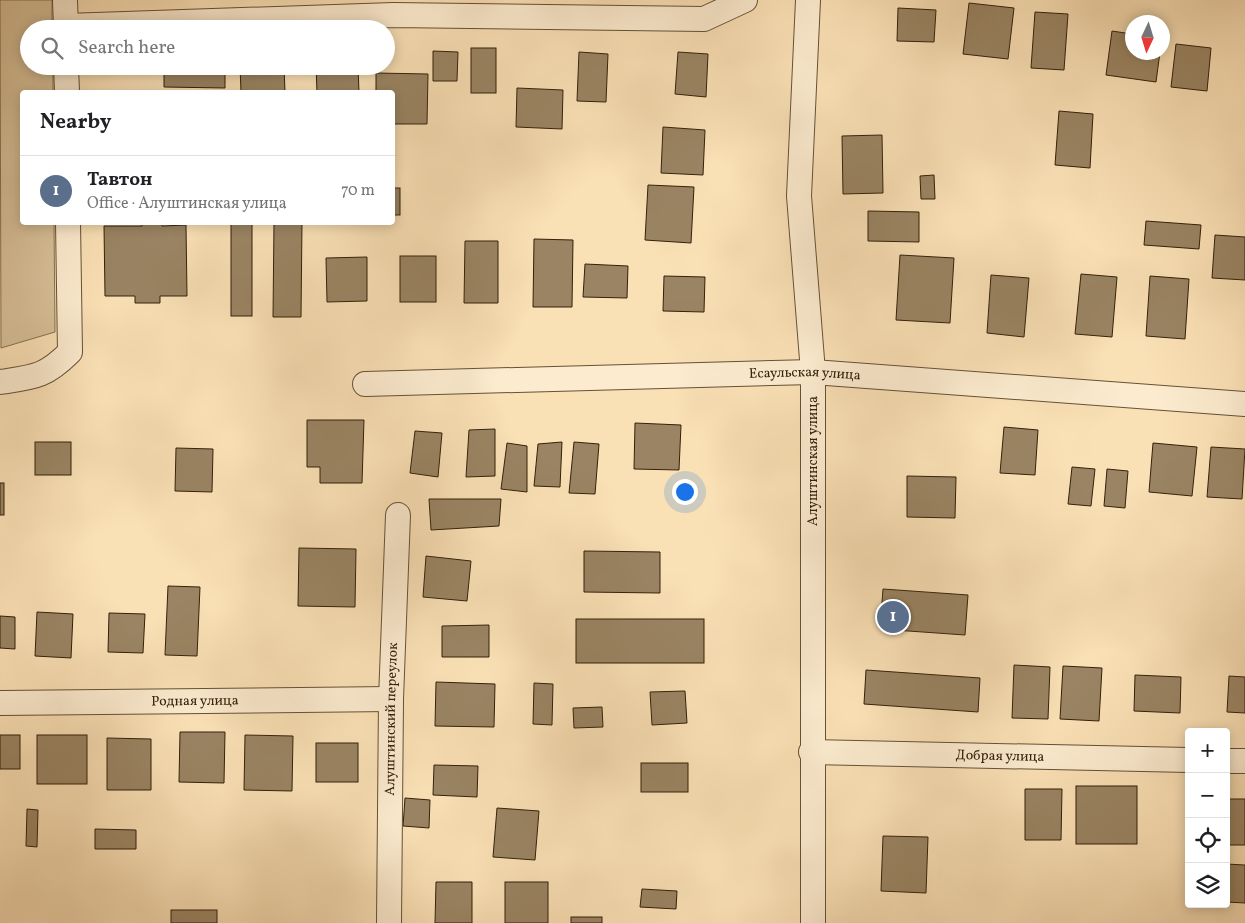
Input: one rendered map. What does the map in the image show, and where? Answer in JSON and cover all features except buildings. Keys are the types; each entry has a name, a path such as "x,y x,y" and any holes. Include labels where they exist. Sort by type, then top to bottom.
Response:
{"street":[{"path":"65,0 66,20"},
{"path":"257,20 393,15 704,19 745,0"},
{"name":"Алуштинская улица","path":"808,0 799,196 813,372 812,923"},
{"path":"66,75 67,90"},
{"path":"0,382 38,376 56,366 70,352 68,225"},
{"name":"Есаульская улица","path":"365,384 813,372 1245,404"},
{"name":"Алуштинский переулок","path":"389,923 391,699 398,515"},
{"name":"Родная улица","path":"0,702 391,699"},
{"name":"Добрая улица","path":"812,752 1185,760"},
{"path":"1230,760 1245,761"}],"shaded area":[{"path":"0,0 52,0 52,20 20,20 20,75 53,75 53,90 20,90 20,225 54,225 55,332 1,348"}],"place":[{"name":"Тавтон","path":"893,617"}]}
